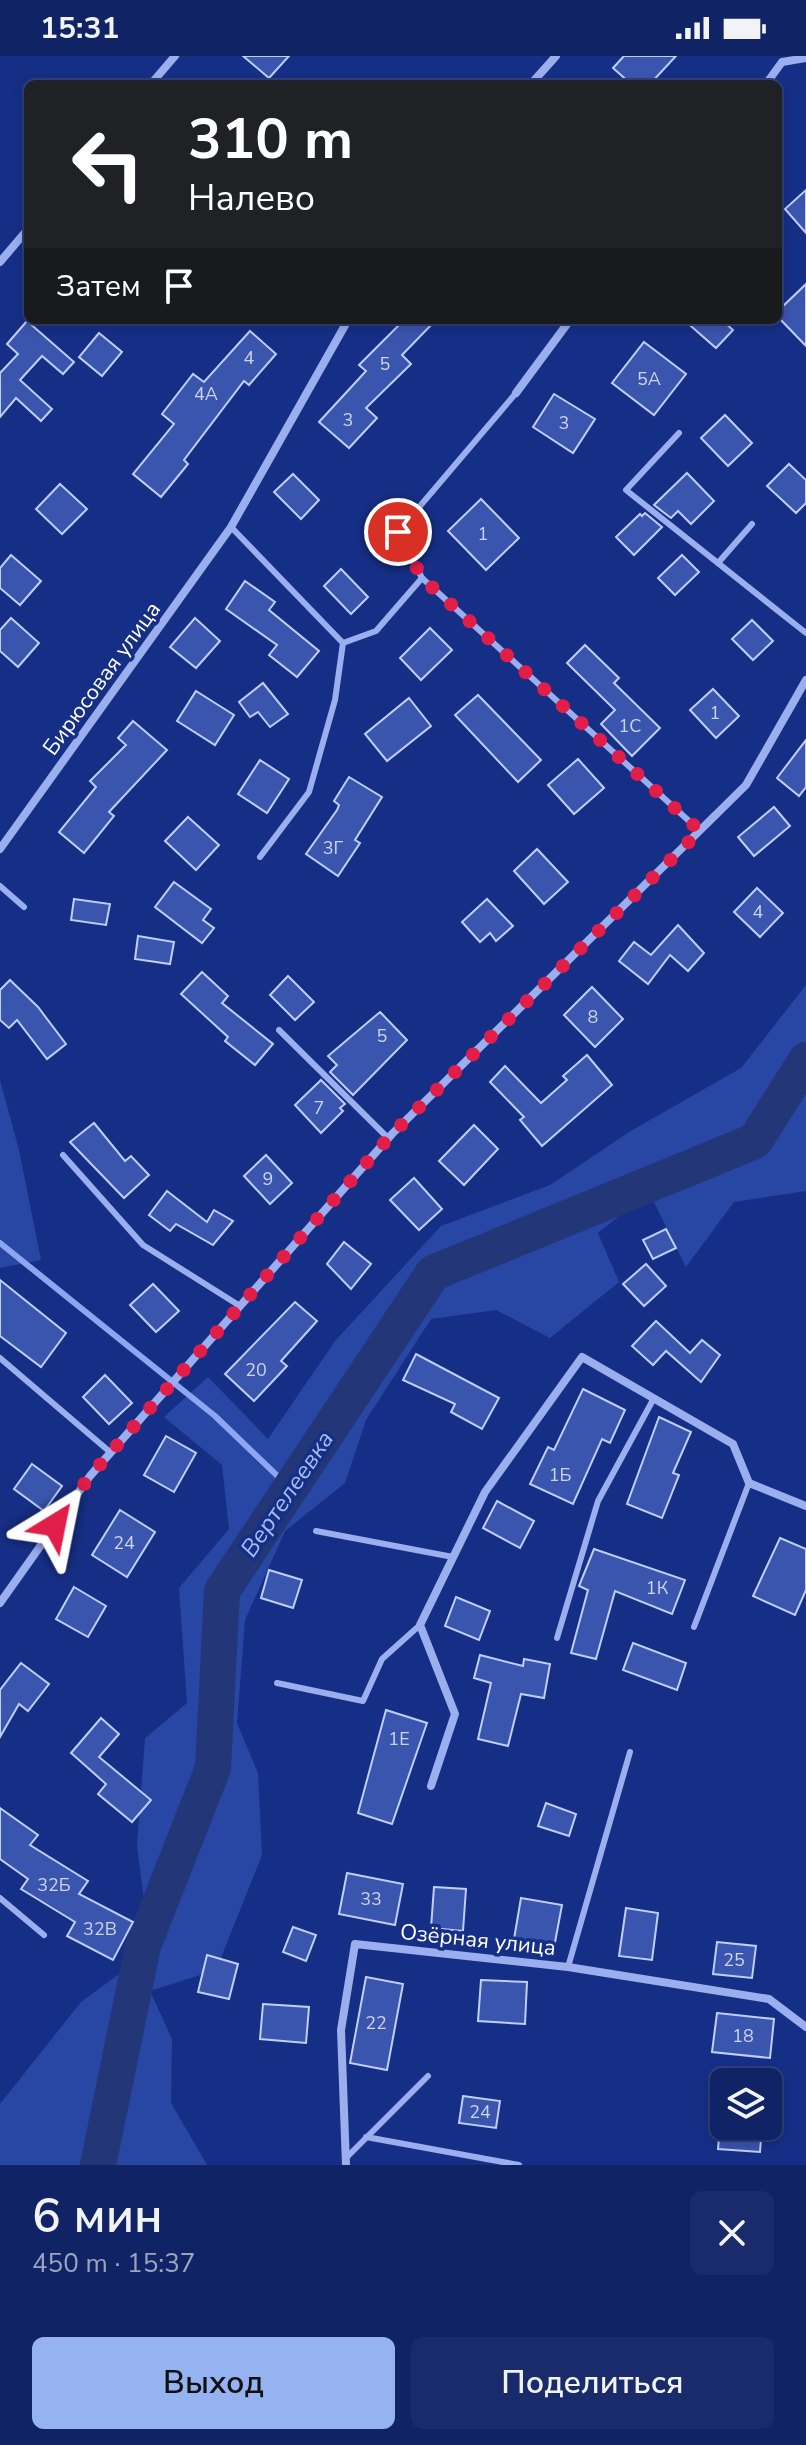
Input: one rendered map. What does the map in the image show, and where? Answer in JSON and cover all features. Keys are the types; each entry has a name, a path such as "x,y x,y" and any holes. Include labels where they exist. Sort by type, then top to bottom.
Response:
{"street":[{"path":"154,80 175,56"},
{"path":"535,80 556,56"},
{"path":"768,80 778,59 806,58"},
{"path":"0,262 24,234"},
{"name":"Бирюсовая улица","path":"0,849 231,527 346,324"},
{"path":"516,393 567,324"},
{"path":"1,1600 110,1452 388,1138 746,785 806,680"},
{"path":"431,1786 455,1714 420,1625 485,1492 582,1357 733,1444 749,1483 806,1506"},
{"name":"Озёрная улица","path":"346,2161 341,2030 355,1944 568,1967 769,1999 806,2027"}],"lane":[{"path":"516,393 398,532 422,578 700,831"},
{"path":"679,433 626,490 806,633"},
{"path":"718,563 752,524"},
{"path":"231,527 343,643"},
{"path":"343,643 376,631 422,578"},
{"path":"260,857 309,792 335,700 343,643"},
{"path":"0,886 24,907"},
{"path":"279,1030 388,1138"},
{"path":"63,1155 143,1245 240,1306"},
{"path":"0,1358 110,1452"},
{"path":"557,1638 598,1501 654,1398"},
{"path":"694,1627 749,1483"},
{"path":"316,1531 453,1557"},
{"path":"277,1683 363,1701 382,1659 420,1625"},
{"path":"568,1967 630,1752"},
{"path":"0,1898 44,1935"},
{"path":"346,2161 428,2076"},
{"path":"366,2137 519,2165"}],"shaded area":[{"path":"806,985 806,1191 734,1202 686,1267 649,1192 598,1233 619,1282 550,1338 496,1310 431,1319 366,1420 345,1483 285,1531 245,1620 237,1723 258,1773 262,1855 216,1970 150,1991 172,2039 171,2103 207,2165 0,2165 0,2104 81,2002 130,1966 145,1908 137,1846 145,1738 187,1703 179,1588 229,1529 222,1465 164,1417 208,1377 268,1439 335,1341 441,1226 550,1185 629,1132 741,1068"},
{"path":"0,1080 19,1150 41,1260 0,1268"}],"building":[{"path":"243,56 289,56 269,78"},
{"path":"624,56 676,56 654,80 626,80 613,68"},
{"path":"806,190 806,233 785,209"},
{"path":"806,284 806,346 782,321 782,307"},
{"path":"24,324 30,324 74,362 63,374 42,356 20,380 52,409 41,421 16,398 0,417 0,373 18,354 7,344"},
{"path":"400,324 432,324 402,355 411,364 366,408 377,418 349,448 319,422 366,371 359,365"},
{"path":"689,324 726,324 733,330 716,348"},
{"path":"250,331 276,354 249,385 244,381 184,460 188,464 161,497 133,474 174,424 162,414 193,374 204,382"},
{"path":"99,333 122,352 102,376 79,357"},
{"path":"644,342 686,374 654,415 612,383"},
{"path":"554,394 595,419 573,453 533,427"},
{"path":"725,415 752,443 728,466 701,438"},
{"path":"789,464 806,480 806,503 796,513 767,486"},
{"path":"687,473 714,501 691,524 678,511 671,518 654,505"},
{"path":"293,474 319,500 301,519 274,492"},
{"path":"60,484 87,509 62,534 36,509"},
{"path":"481,499 519,538 486,570 448,531"},
{"path":"645,513 662,527 634,555 616,537 640,514"},
{"path":"11,555 41,581 20,605 0,588 0,568"},
{"path":"682,555 699,572 675,595 658,578"},
{"path":"341,569 368,597 351,614 324,586"},
{"path":"245,581 275,602 269,610 319,651 297,677 269,655 277,645 226,609"},
{"path":"11,618 39,643 18,667 0,651 0,630"},
{"path":"195,618 220,641 196,668 170,647"},
{"path":"752,620 773,641 753,660 732,639"},
{"path":"430,628 452,650 421,680 400,658"},
{"path":"585,645 619,678 614,683 660,728 632,756 601,724 615,710 567,663"},
{"path":"263,683 288,714 270,727 258,712 250,717 239,702"},
{"path":"713,689 739,716 716,738 690,710"},
{"path":"196,691 234,715 215,745 177,721"},
{"path":"478,695 541,760 518,782 455,715"},
{"path":"409,698 431,726 387,761 365,734"},
{"path":"133,721 167,750 109,812 114,816 84,853 59,832 96,787 90,781 126,745 118,738"},
{"path":"806,740 806,787 799,796 777,778"},
{"path":"578,759 604,788 574,814 548,785"},
{"path":"260,760 289,779 267,813 238,794"},
{"path":"349,777 382,797 355,840 360,843 338,876 306,854 337,810 339,805 334,801"},
{"path":"774,807 790,826 754,856 738,837"},
{"path":"188,817 219,845 196,870 165,841"},
{"path":"537,849 568,882 544,904 514,871"},
{"path":"174,882 211,909 203,920 214,928 202,943 155,907"},
{"path":"757,888 783,913 760,937 734,912"},
{"path":"74,899 110,904 106,925 71,920"},
{"path":"487,899 513,926 496,941 490,933 480,942 462,922"},
{"path":"678,925 704,953 688,971 670,955 648,984 619,961 634,942 651,955"},
{"path":"138,936 174,942 170,964 135,959"},
{"path":"202,972 228,996 222,1003 273,1044 255,1065 225,1041 228,1037 181,994"},
{"path":"288,976 314,1002 295,1020 270,995"},
{"path":"10,980 38,1007 66,1044 47,1059 17,1020 9,1028 0,1020 0,990"},
{"path":"592,987 623,1019 595,1047 564,1015"},
{"path":"380,1012 407,1040 353,1095 330,1072 337,1065 328,1056"},
{"path":"587,1055 612,1085 542,1146 520,1120 524,1117 490,1082 505,1066 541,1103 567,1080 563,1076"},
{"path":"321,1080 345,1104 340,1108 343,1111 321,1133 295,1105"},
{"path":"94,1123 125,1161 131,1156 149,1175 124,1198 70,1142"},
{"path":"474,1125 498,1149 464,1185 439,1161"},
{"path":"266,1155 292,1183 270,1204 244,1176"},
{"path":"414,1178 442,1209 419,1230 390,1200"},
{"path":"167,1191 207,1222 214,1210 233,1221 213,1245 176,1224 170,1231 149,1215"},
{"path":"666,1229 676,1248 653,1259 643,1240"},
{"path":"344,1242 371,1264 351,1289 327,1264"},
{"path":"646,1264 666,1286 644,1306 623,1284"},
{"path":"0,1280 66,1333 41,1367 0,1336"},
{"path":"153,1284 179,1311 156,1332 130,1305"},
{"path":"295,1302 317,1321 281,1361 287,1366 254,1401 225,1374"},
{"path":"656,1321 690,1353 702,1340 720,1355 701,1382 666,1351 653,1365 632,1346"},
{"path":"416,1354 499,1398 482,1429 451,1412 455,1404 403,1380"},
{"path":"105,1375 132,1403 109,1424 83,1397"},
{"path":"583,1389 625,1410 610,1443 602,1439 573,1504 530,1484 548,1447 554,1450"},
{"path":"659,1417 691,1432 673,1473 679,1475 662,1518 627,1504"},
{"path":"166,1436 196,1453 174,1492 144,1475"},
{"path":"32,1464 62,1486 44,1511 14,1489"},
{"path":"497,1501 534,1521 520,1548 483,1528"},
{"path":"120,1510 155,1532 127,1577 92,1555"},
{"path":"780,1538 806,1549 806,1590 795,1615 753,1596"},
{"path":"594,1549 685,1580 672,1614 615,1591 596,1659 571,1653 588,1590 579,1586"},
{"path":"269,1570 302,1580 293,1608 261,1598"},
{"path":"74,1587 106,1606 88,1637 56,1619"},
{"path":"456,1597 490,1611 479,1640 445,1626"},
{"path":"633,1643 686,1663 677,1690 623,1670"},
{"path":"480,1655 523,1666 524,1659 550,1664 544,1698 521,1694 508,1746 478,1739 491,1683 474,1678"},
{"path":"21,1663 49,1684 28,1711 19,1704 0,1737 0,1690"},
{"path":"386,1710 427,1723 392,1824 358,1813"},
{"path":"101,1718 119,1734 99,1757 151,1800 132,1822 98,1794 106,1784 71,1753"},
{"path":"546,1803 576,1814 569,1836 538,1826"},
{"path":"0,1808 38,1835 30,1845 88,1881 79,1894 133,1922 113,1960 67,1936 75,1922 21,1889 28,1879 0,1859"},
{"path":"347,1873 403,1884 395,1925 339,1914"},
{"path":"434,1887 466,1889 463,1931 431,1928"},
{"path":"521,1898 562,1905 553,1953 513,1945"},
{"path":"626,1908 658,1913 652,1960 619,1956"},
{"path":"293,1927 316,1935 306,1961 283,1952"},
{"path":"717,1942 756,1946 752,1978 713,1974"},
{"path":"207,1955 238,1964 229,1999 198,1992"},
{"path":"366,1977 403,1984 387,2070 350,2063"},
{"path":"481,1980 527,1982 525,2024 478,2021"},
{"path":"263,2004 309,2007 306,2043 260,2039"},
{"path":"717,2013 774,2019 770,2058 712,2052"},
{"path":"463,2096 500,2101 496,2128 459,2123"},
{"path":"719,2140 761,2140 760,2152 718,2149"}],"waterway":[{"name":"Вертелеевка","path":"98,2165 143,1946 213,1768 222,1591 433,1273 755,1141 806,1060"},
{"path":"0,1243 215,1416 290,1488"}],"route":[{"path":"55,1525 90,1476 392,1134 700,831 422,578 398,532"}]}
